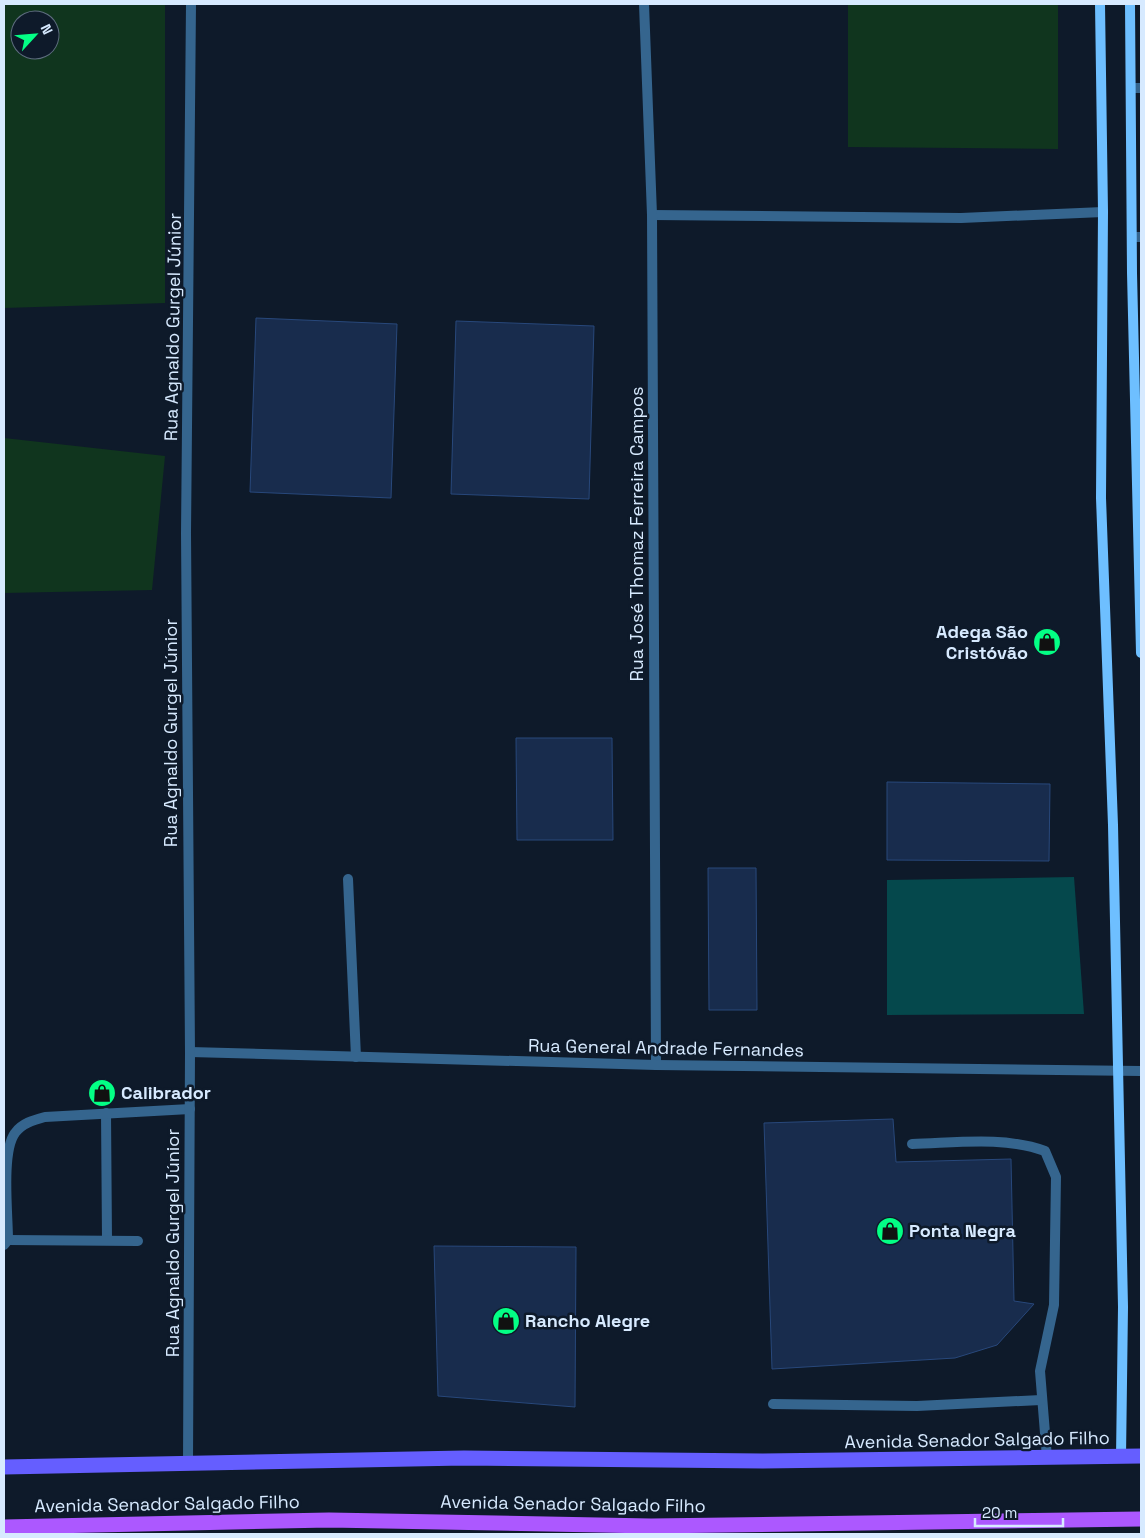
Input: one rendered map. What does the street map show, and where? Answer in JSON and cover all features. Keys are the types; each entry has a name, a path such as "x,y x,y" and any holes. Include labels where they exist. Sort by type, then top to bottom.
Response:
{"highway":[{"name":"Avenida Senador Salgado Filho","path":"4,1526 329,1520 651,1526 1141,1519"}],"main road":[{"path":"1100,4 1103,212 1100,498 1113,815 1123,1307 1121,1457"},
{"path":"1130,4 1136,88 1141,653"},
{"name":"Avenida Senador Salgado Filho","path":"4,1467 464,1458 763,1461 1141,1456"}],"street":[{"name":"Rua Agnaldo Gurgel Júnior","path":"188,1462 190,1052 186,534 191,4"},
{"name":"Rua José Thomaz Ferreira Campos","path":"644,4 652,216 656,1065"},
{"path":"652,216 961,218 1103,212"},
{"path":"348,879 356,1057"},
{"name":"Rua General Andrade Fernandes","path":"190,1052 656,1065 1141,1071"},
{"path":"138,1241 6,1242 7,1149 15,1132 27,1122 44,1116 190,1109"},
{"path":"106,1114 107,1240"},
{"path":"912,1144 988,1142 1032,1147 1045,1152 1056,1177 1054,1305 1040,1372 1047,1458"},
{"path":"773,1404 917,1406 1041,1400"}],"shaded area":[{"path":"4,4 165,4 165,303 4,308"},
{"path":"848,4 1058,4 1058,149 848,147"},
{"path":"4,438 165,456 152,590 4,593"},
{"path":"1074,877 1084,1014 887,1015 887,880"}],"building":[{"path":"256,318 397,324 391,498 250,492"},
{"path":"456,321 594,326 589,499 451,494"},
{"path":"516,738 612,738 613,840 517,840"},
{"path":"887,782 1050,784 1049,861 887,860"},
{"path":"708,868 756,868 757,1010 709,1010"},
{"name":"Ponta Negra","path":"893,1119 896,1162 1011,1159 1014,1301 1034,1304 997,1345 955,1358 772,1369 764,1123"},
{"name":"Rancho Alegre","path":"434,1246 576,1247 575,1407 438,1396"}],"place":[{"name":"Adega São Cristóvão","path":"1047,642"},
{"name":"Calibrador","path":"102,1093"},
{"name":"Ponta Negra","path":"890,1231"},
{"name":"Rancho Alegre","path":"506,1321"}]}
